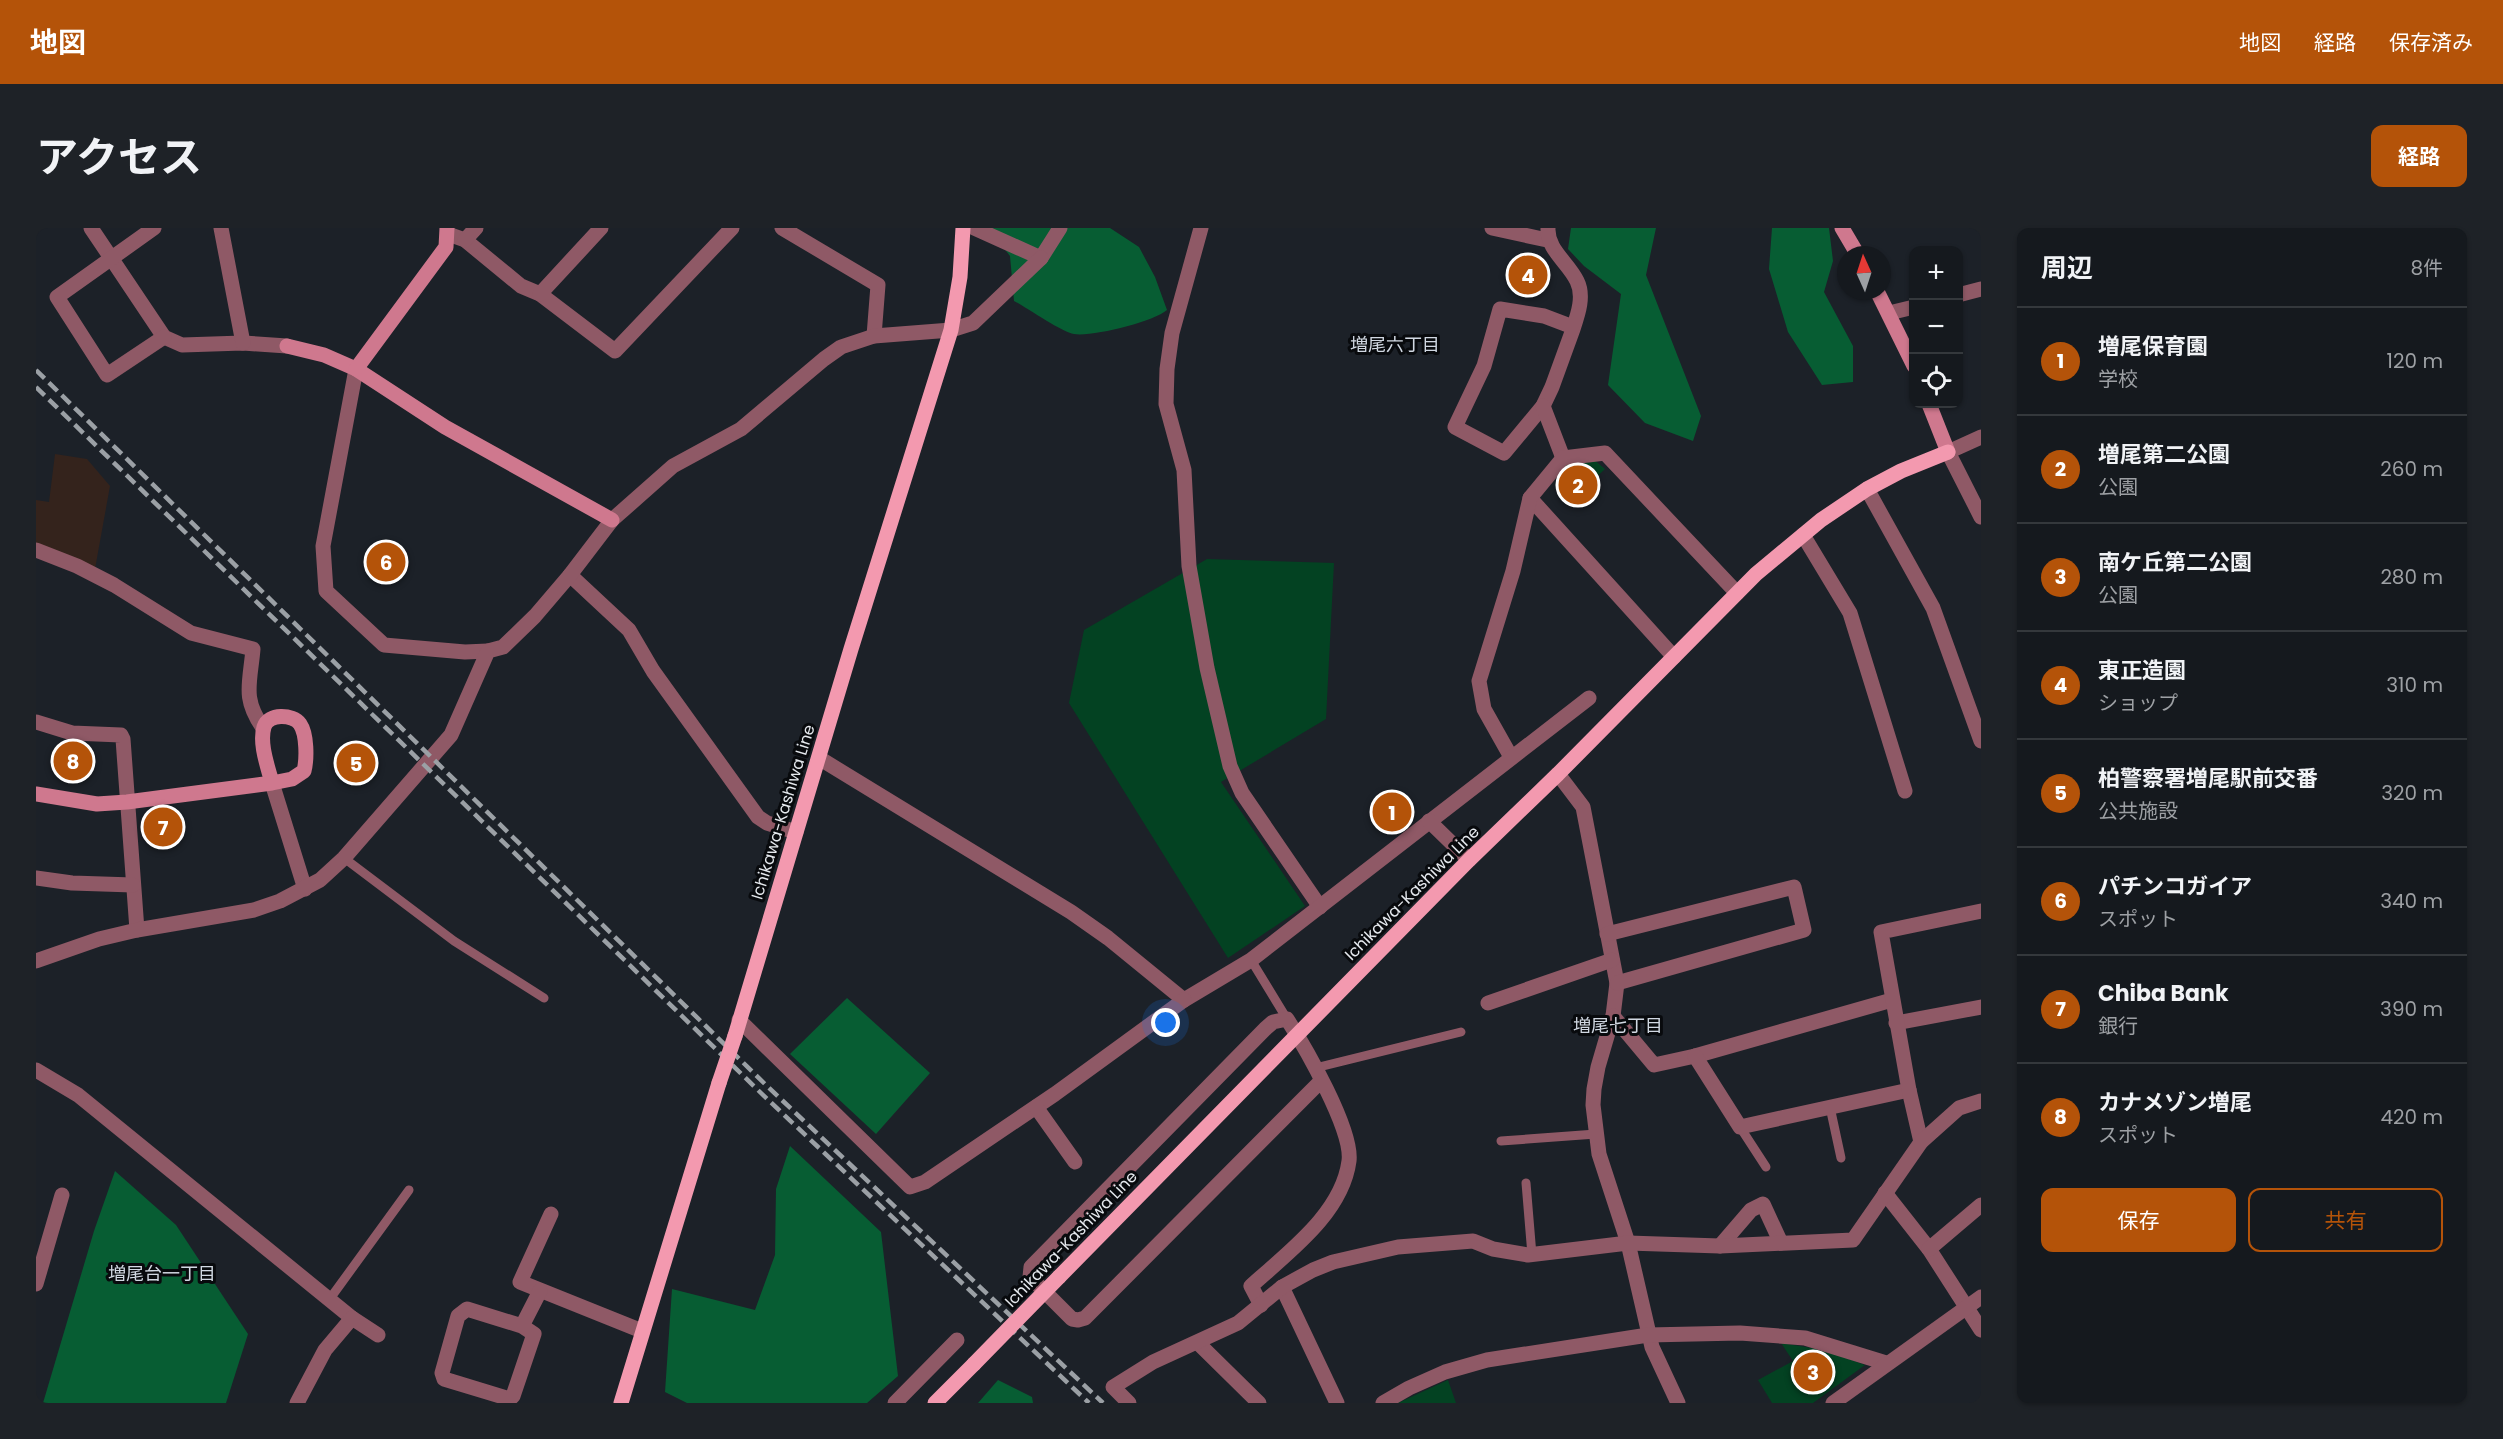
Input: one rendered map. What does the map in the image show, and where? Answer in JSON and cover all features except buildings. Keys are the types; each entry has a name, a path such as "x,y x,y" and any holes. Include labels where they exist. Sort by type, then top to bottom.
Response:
{"main road":[{"name":"Ichikawa-Kashiwa Line","path":"621,1403 951,330 960,278 963,228"},
{"name":"Ichikawa-Kashiwa Line","path":"935,1403 1469,860 1558,774 1756,574 1821,520 1867,489 1902,471 1948,452"}],"street":[{"path":"91,228 164,337 182,345 243,343 286,346 324,355 356,369 446,427 612,519"},
{"path":"154,228 57,297 107,375 164,337"},
{"path":"220,228 243,343"},
{"path":"465,240 476,228"},
{"path":"540,294 601,228"},
{"path":"732,228 615,351 540,294 521,286 465,240 447,231 446,247 356,369 323,546 326,591 384,645 465,652 488,651 503,647 535,616 570,575 612,519 674,466 741,429 824,358 841,347 874,336 951,330 973,323 1041,258 1060,228"},
{"path":"782,228 878,285 874,336"},
{"path":"974,228 1041,258"},
{"path":"1201,228 1172,333 1167,369 1166,404 1184,470 1189,566 1207,668 1230,766 1242,793 1320,907"},
{"path":"1492,228 1548,234 1578,282 1580,307 1573,327 1552,387 1543,406 1504,453 1455,427 1484,366 1500,309 1544,316 1573,327"},
{"path":"1842,228 1853,246"},
{"path":"1963,294 1981,289"},
{"path":"1882,300 1909,355"},
{"path":"1889,313 1909,308"},
{"path":"1543,406 1563,459"},
{"path":"1931,408 1948,452 1981,518"},
{"path":"1948,452 1981,437"},
{"path":"1511,757 1484,709 1479,681 1513,571 1530,498 1563,459 1605,453 1737,593"},
{"path":"1867,489 1933,608 1981,741"},
{"path":"1530,498 1674,657"},
{"path":"1803,535 1850,613 1905,791"},
{"path":"36,550 77,566 114,585 191,633 253,649 248,699 252,713 263,728 266,761 305,889"},
{"path":"570,575 629,630 653,671 758,817 766,823 796,832"},
{"path":"36,961 99,939 136,930 254,910 305,889 320,880 344,858 451,735 488,651"},
{"path":"739,1020 910,1187 925,1182 1036,1107 1184,1000 1251,960 1589,698"},
{"path":"36,794 97,804 272,783 298,777 304,771 305,765 303,730 299,723 288,717 273,718 263,728"},
{"path":"36,722 72,733 121,735 123,739 136,930"},
{"path":"819,758 1071,912 1108,938 1184,1000"},
{"path":"1558,774 1583,807 1617,982 1613,1016 1594,1089 1593,1105 1599,1154 1628,1243 1648,1335 1678,1403"},
{"path":"1429,821 1469,860"},
{"path":"36,878 72,883 133,885"},
{"path":"1607,934 1794,887 1804,930 1617,982"},
{"path":"1921,1142 1896,1023 1881,932 1981,910"},
{"path":"1488,1003 1612,960"},
{"path":"1613,1016 1654,1065 1695,1056 1892,1000"},
{"path":"1896,1023 1981,1007"},
{"path":"1261,1305 1251,1286 1297,1246 1324,1215 1340,1189 1349,1163 1345,1132 1318,1074 1287,1019 1274,1022 1257,1037 1031,1267 1030,1277 1072,1318 1078,1320 1085,1318 1318,1074"},
{"path":"1695,1056 1740,1127 1909,1090"},
{"path":"36,1070 78,1095 329,1300 378,1335"},
{"path":"1129,1403 1113,1387 1153,1362 1238,1323 1282,1287 1332,1262 1398,1247 1473,1241 1493,1249 1532,1255 1628,1243 1720,1246 1854,1240 1921,1142 1959,1108 1981,1101"},
{"path":"1036,1107 1075,1162"},
{"path":"1885,1194 1929,1249 1981,1330"},
{"path":"36,1284 62,1195"},
{"path":"1720,1246 1751,1210 1763,1204 1781,1243"},
{"path":"1929,1249 1981,1205"},
{"path":"552,1214 520,1282 642,1331"},
{"path":"1282,1287 1337,1403"},
{"path":"522,1326 540,1291"},
{"path":"1833,1403 1886,1363 1981,1298"},
{"path":"466,1309 522,1326 534,1334 510,1399 444,1379 442,1373 458,1316 466,1309"},
{"path":"297,1403 325,1350 352,1318"},
{"path":"1383,1403 1445,1372 1487,1360 1648,1335 1740,1333 1805,1338 1886,1363"},
{"path":"895,1403 957,1340"},
{"path":"1198,1343 1259,1403"}],"lane":[{"path":"344,858 454,941 543,998"},
{"path":"1251,960 1287,1019"},
{"path":"1318,1074 1461,1032"},
{"path":"1830,1107 1841,1158"},
{"path":"1740,1127 1766,1167"},
{"path":"1501,1142 1596,1134"},
{"path":"1526,1183 1532,1255"},
{"path":"329,1300 410,1190"}],"shaded area":[{"path":"55,454 87,459 110,486 95,569 36,543 36,500 49,502"}],"green space":[{"path":"988,228 1110,228 1139,247 1155,277 1167,310 1160,315 1122,328 1094,333 1069,333 1014,301 1010,256"},
{"path":"1571,228 1656,228 1646,275 1701,416 1693,441 1645,423 1608,385 1621,294 1584,266 1568,249"},
{"path":"1772,228 1829,228 1833,261 1824,292 1853,346 1853,382 1822,385 1788,332 1769,269"},
{"path":"1593,459 1605,469 1577,495 1557,474 1563,466"},
{"path":"1207,559 1334,563 1326,719 1221,782 1305,906 1228,958 1069,703 1084,630"},
{"path":"847,998 930,1073 876,1134 790,1054"},
{"path":"790,1146 881,1232 898,1376 867,1403 687,1403 665,1392 672,1289 755,1310 775,1255 776,1189"},
{"path":"115,1171 176,1225 248,1334 226,1403 43,1403 94,1231"},
{"path":"1781,1343 1824,1350 1865,1365 1813,1403 1772,1403 1758,1380 1793,1361"},
{"path":"998,1380 1032,1397 1033,1403 978,1403"},
{"path":"1448,1380 1456,1403 1398,1403"}],"railway":[{"path":"36,370 767,1086 1103,1403"},
{"path":"36,387 762,1094 1089,1403"}],"place":[{"name":"東正造園","path":"1528,275"},
{"name":"増尾第二公園","path":"1578,485"},
{"name":"パチンコガイア","path":"386,562"},
{"name":"カナメゾン増尾","path":"73,761"},
{"name":"柏警察署増尾駅前交番","path":"356,763"},
{"name":"増尾保育園","path":"1392,812"},
{"name":"Chiba Bank","path":"163,827"},
{"name":"南ケ丘第二公園","path":"1813,1372"}],"district":[{"name":"増尾六丁目","path":"1395,344"},
{"name":"増尾七丁目","path":"1618,1025"},
{"name":"増尾台一丁目","path":"162,1273"}]}
